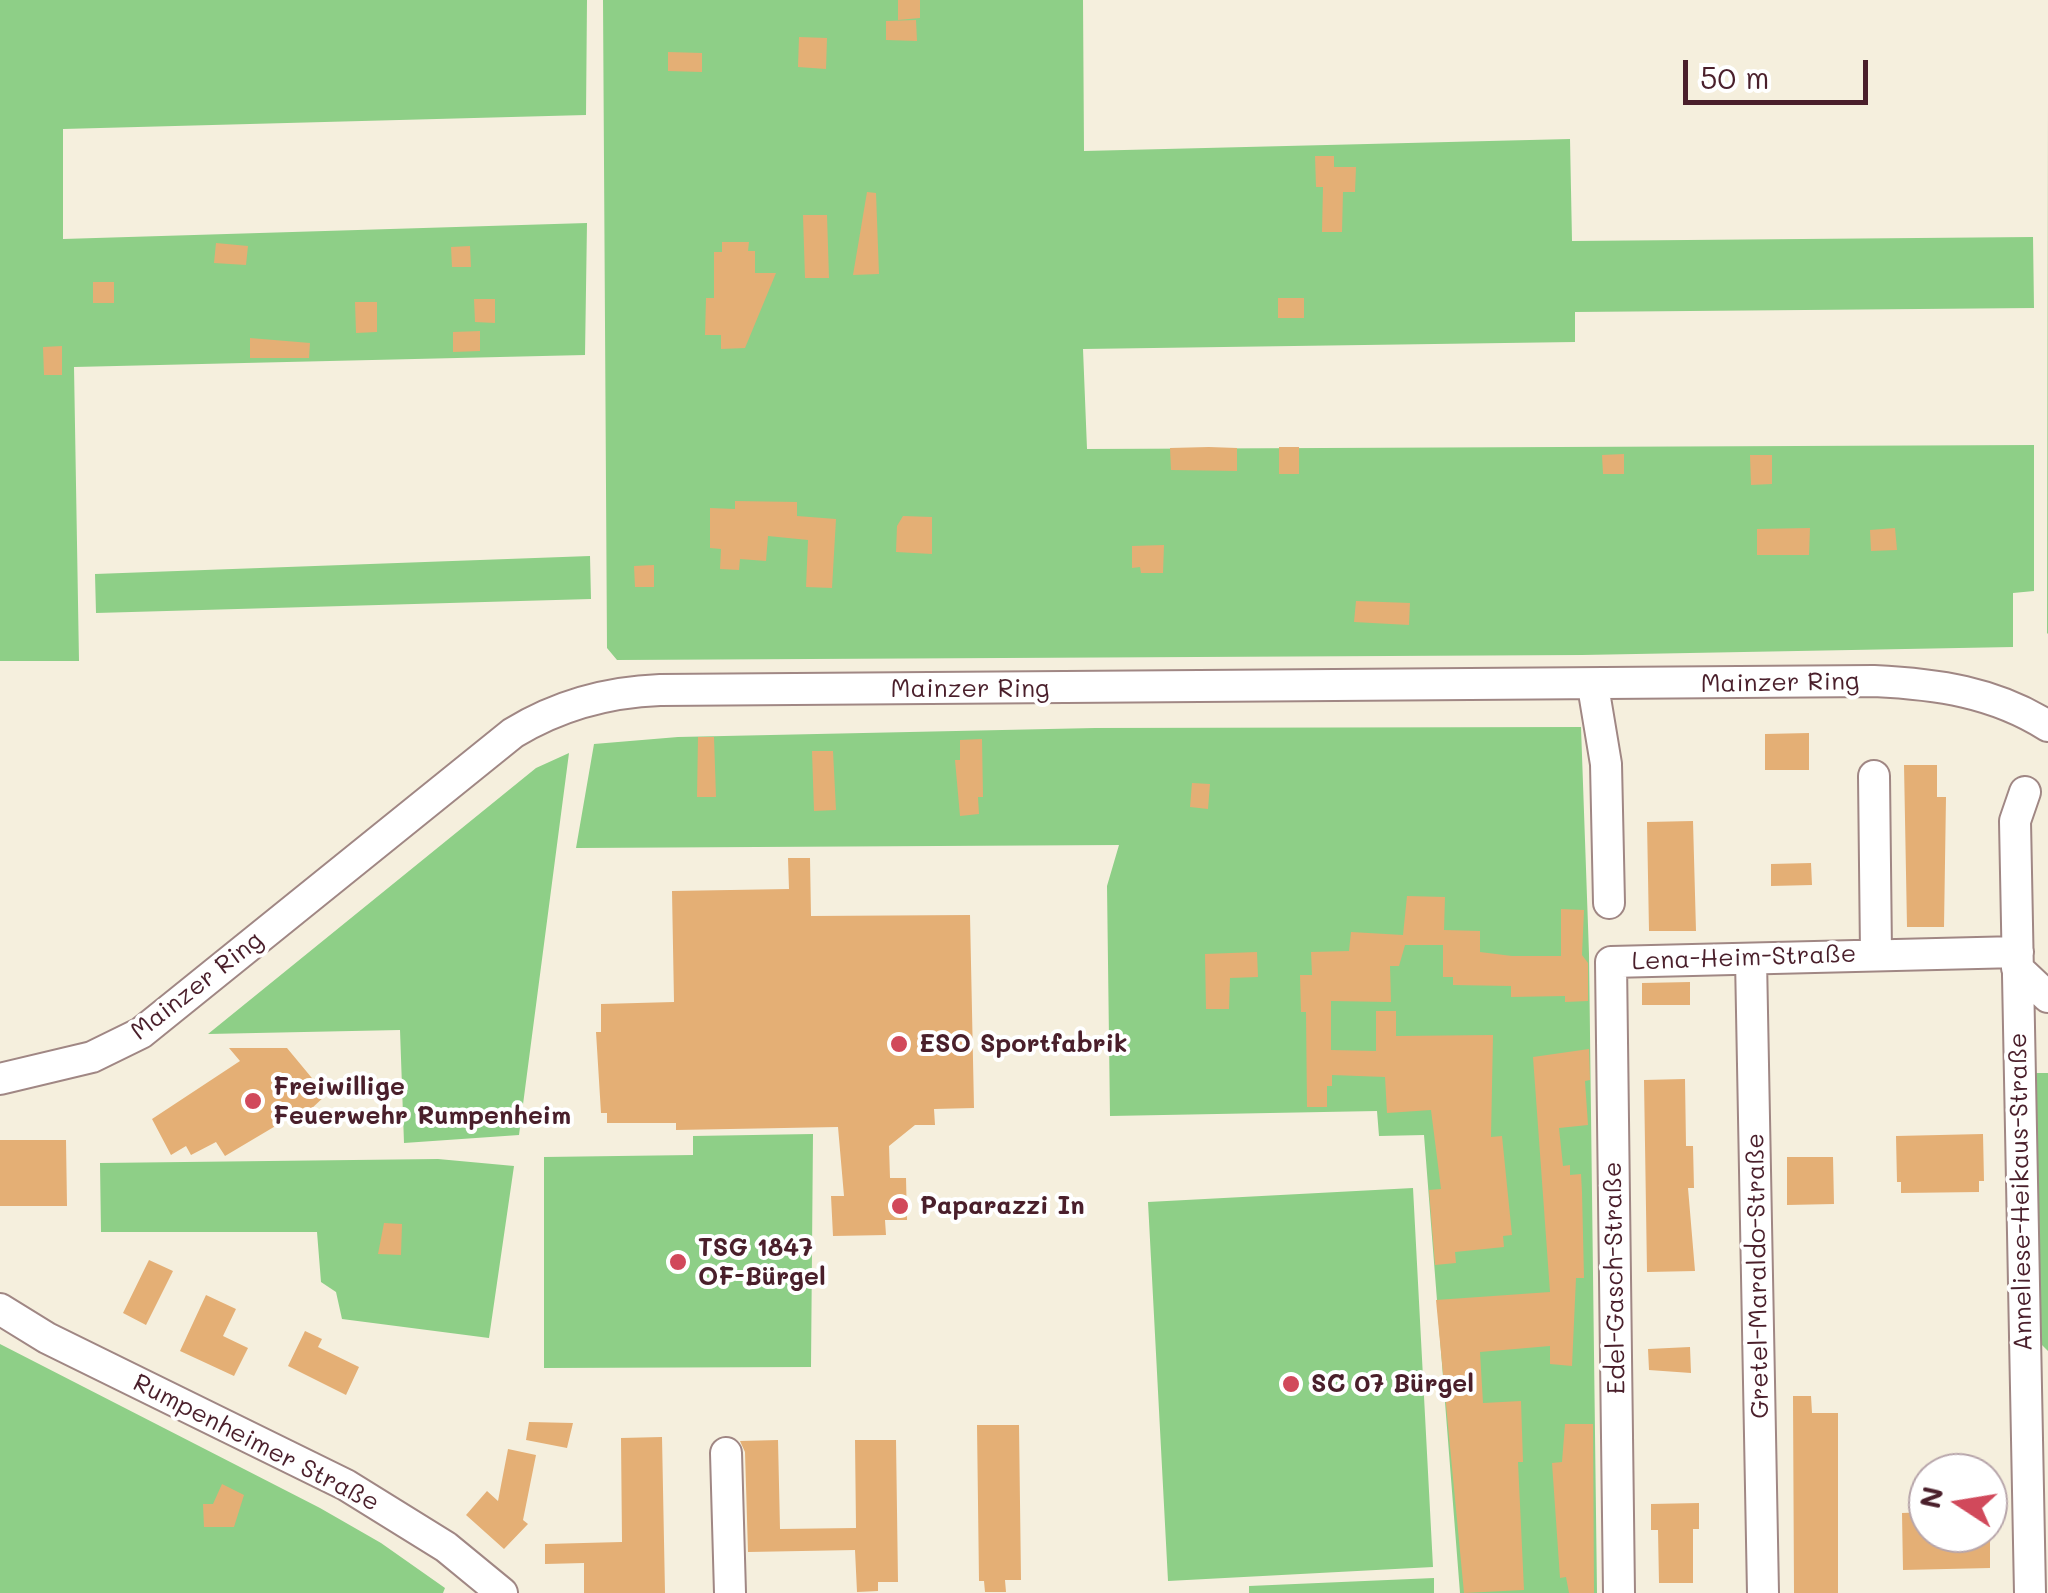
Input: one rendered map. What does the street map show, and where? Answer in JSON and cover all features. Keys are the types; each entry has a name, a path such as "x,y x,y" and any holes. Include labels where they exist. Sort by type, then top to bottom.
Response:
{"street":[{"name":"Mainzer Ring","path":"2,1078 92,1057 141,1033 513,733 543,716 606,694 660,690 1918,683 2004,702 2048,726"},
{"path":"1593,686 1606,764 1610,903"},
{"name":"Lena-Heim-Straße","path":"1874,776 1876,953"},
{"name":"Anneliese-Heikaus-Straße","path":"2025,792 2015,821 2036,1359 2030,1593"},
{"name":"Lena-Heim-Straße","path":"1612,962 1876,953 2018,960"},
{"name":"Gretel-Maraldo-Straße","path":"1752,959 1763,1593"},
{"path":"2018,960 2048,997"},
{"name":"Edel-Gasch-Straße","path":"1612,962 1619,1593"},
{"name":"Rumpenheimer Straße","path":"0,1310 59,1344 346,1485 446,1547 496,1591"},
{"path":"726,1454 730,1593"}],"green space":[{"path":"0,0 587,0 586,115 63,129 63,239 587,223 585,355 74,367 79,661 0,661"},
{"path":"603,0 1083,0 1084,151 1570,139 1572,241 2033,237 2034,308 1575,312 1575,342 1083,349 1087,449 2034,445 2034,591 2013,593 2013,647 1582,655 617,660 607,648"},
{"path":"2048,100 2048,633 2047,634"},
{"path":"590,556 591,599 96,613 95,574"},
{"path":"1581,727 1589,954 1597,1593 1460,1593 1424,1135 1379,1136 1377,1111 1110,1116 1107,886 1119,845 576,848 594,744 678,737 1095,728"},
{"path":"569,753 519,1135 404,1143 400,1030 208,1034 536,768"},
{"path":"2033,1073 2048,1073 2048,1351 2038,1341"},
{"name":"TSG 1847 OF-Bürgel","path":"813,1134 811,1367 544,1368 544,1157 693,1155 693,1136"},
{"path":"438,1159 514,1166 489,1338 342,1319 336,1292 321,1282 317,1232 101,1232 100,1163"},
{"name":"SC 07 Bürgel","path":"1413,1188 1433,1567 1168,1581 1148,1202"},
{"path":"0,1344 320,1508 381,1543 445,1588 443,1593 0,1593"},
{"path":"1434,1578 1434,1593 1249,1593 1249,1586"}],"building":[{"path":"898,0 920,0 920,18 898,20"},
{"path":"916,20 917,41 886,40 886,21"},
{"path":"799,37 827,38 826,69 798,67"},
{"path":"668,52 702,53 702,72 668,71"},
{"path":"1315,156 1334,156 1334,167 1356,167 1355,192 1343,192 1342,232 1322,232 1323,187 1316,187"},
{"path":"867,192 876,193 879,274 853,275"},
{"path":"803,215 827,215 829,278 805,278"},
{"path":"722,242 749,242 748,251 755,251 755,273 776,273 745,348 721,349 721,335 705,335 706,298 714,298 714,252 722,252"},
{"path":"216,243 248,246 246,265 214,263"},
{"path":"470,246 471,267 452,267 451,247"},
{"path":"93,282 114,282 114,303 93,303"},
{"path":"1278,298 1304,298 1304,318 1278,318"},
{"path":"474,299 495,299 495,323 475,322"},
{"path":"355,302 377,302 377,332 356,333"},
{"path":"480,331 480,351 453,352 453,332"},
{"path":"250,338 310,343 309,358 250,358"},
{"path":"62,346 62,375 44,375 43,347"},
{"path":"1279,447 1299,447 1299,474 1279,474"},
{"path":"1170,448 1237,448 1237,471 1171,470"},
{"path":"1624,454 1624,474 1603,474 1602,455"},
{"path":"1750,455 1772,455 1772,484 1751,485"},
{"path":"735,501 797,502 797,516 836,519 832,588 806,587 808,540 768,536 766,561 740,559 739,570 720,569 721,549 710,548 710,508 735,509"},
{"path":"903,516 932,517 932,554 896,552 897,526"},
{"path":"1810,528 1809,555 1757,555 1757,529"},
{"path":"1895,528 1897,550 1871,551 1870,530"},
{"path":"1164,545 1163,573 1141,573 1140,567 1132,568 1132,546"},
{"path":"654,565 654,587 635,587 634,566"},
{"path":"1356,601 1410,603 1409,625 1354,622"},
{"path":"1809,733 1809,770 1765,770 1765,734"},
{"path":"698,737 714,737 716,797 697,797"},
{"path":"982,739 983,797 978,797 979,814 960,816 955,760 960,760 960,740"},
{"path":"812,751 833,751 836,810 814,811"},
{"path":"1904,765 1937,765 1937,797 1946,797 1944,927 1907,927"},
{"path":"1192,783 1210,784 1208,809 1190,807"},
{"path":"1693,821 1696,931 1649,931 1647,822"},
{"path":"788,858 810,858 811,916 970,915 974,1108 934,1109 935,1125 915,1125 889,1146 890,1178 906,1178 907,1220 885,1220 886,1235 833,1236 831,1196 844,1196 838,1127 676,1130 676,1123 607,1123 607,1113 601,1113 596,1032 601,1032 601,1004 674,1002 672,891 789,889"},
{"path":"1811,863 1812,885 1771,886 1771,864"},
{"path":"1407,896 1445,897 1444,930 1480,931 1480,952 1512,956 1561,956 1561,909 1584,910 1582,955 1588,963 1588,1001 1565,1002 1565,996 1511,997 1511,986 1453,985 1453,977 1443,977 1443,945 1405,945 1399,966 1390,966 1391,1002 1331,1001 1331,1050 1376,1051 1376,1011 1396,1011 1396,1036 1493,1035 1491,1137 1502,1136 1512,1235 1503,1236 1504,1247 1455,1252 1456,1263 1435,1265 1429,1190 1441,1189 1431,1110 1387,1113 1385,1077 1332,1075 1332,1086 1327,1086 1327,1107 1307,1107 1306,1012 1301,1012 1300,975 1312,975 1311,952 1349,951 1351,932 1403,935"},
{"path":"1257,952 1258,977 1230,978 1229,1009 1206,1009 1205,954"},
{"path":"1690,982 1690,1005 1642,1005 1642,983"},
{"name":"Freiwillige Feuerwehr Rumpenheim","path":"229,1048 287,1048 326,1095 295,1124 289,1118 225,1156 216,1142 191,1155 186,1146 171,1155 152,1119 240,1061"},
{"path":"1589,1049 1590,1080 1585,1081 1588,1125 1559,1128 1563,1166 1570,1165 1570,1175 1581,1174 1582,1192 1584,1278 1576,1278 1572,1366 1550,1364 1550,1346 1480,1352 1483,1403 1521,1401 1523,1462 1518,1462 1524,1590 1464,1593 1436,1300 1550,1292 1533,1057"},
{"path":"1685,1079 1686,1146 1693,1146 1694,1188 1688,1188 1695,1271 1647,1272 1644,1080"},
{"path":"1983,1134 1984,1181 1979,1181 1979,1192 1901,1193 1901,1182 1897,1182 1896,1136"},
{"path":"0,1140 66,1140 67,1206 0,1206"},
{"path":"1787,1157 1833,1157 1834,1204 1787,1205"},
{"path":"384,1223 402,1224 401,1255 378,1254"},
{"path":"149,1260 173,1271 146,1325 123,1313"},
{"path":"206,1295 236,1309 223,1336 248,1348 234,1376 180,1351"},
{"path":"305,1331 322,1339 318,1347 359,1367 346,1395 288,1366"},
{"path":"1690,1347 1691,1373 1649,1370 1648,1349"},
{"path":"1793,1396 1811,1396 1812,1413 1838,1413 1838,1593 1794,1593"},
{"path":"529,1422 573,1423 567,1448 526,1440"},
{"path":"1565,1424 1593,1424 1594,1593 1569,1593 1566,1577 1560,1578 1552,1463 1562,1462"},
{"path":"977,1425 1019,1425 1021,1580 1005,1580 1006,1592 985,1592 984,1581 979,1581"},
{"path":"662,1437 665,1593 584,1593 584,1563 545,1564 545,1544 622,1542 621,1438"},
{"path":"778,1440 780,1529 856,1528 855,1440 896,1440 898,1582 878,1582 878,1591 857,1592 855,1550 748,1552 745,1452 740,1441"},
{"path":"508,1449 536,1455 523,1520 528,1524 504,1549 466,1515 487,1491 498,1501"},
{"path":"222,1484 244,1495 234,1527 204,1527 203,1504 213,1504"},
{"path":"1699,1503 1699,1529 1693,1529 1693,1583 1659,1583 1658,1530 1651,1530 1651,1504"},
{"path":"1902,1513 1908,1513 1908,1553 1990,1553 1990,1568 1903,1570"}],"place":[{"name":"ESO Sportfabrik","path":"899,1044"},
{"name":"Freiwillige Feuerwehr Rumpenheim","path":"253,1101"},
{"name":"Paparazzi In","path":"900,1206"},
{"name":"TSG 1847 OF-Bürgel","path":"678,1262"},
{"name":"SC 07 Bürgel","path":"1291,1384"}]}
